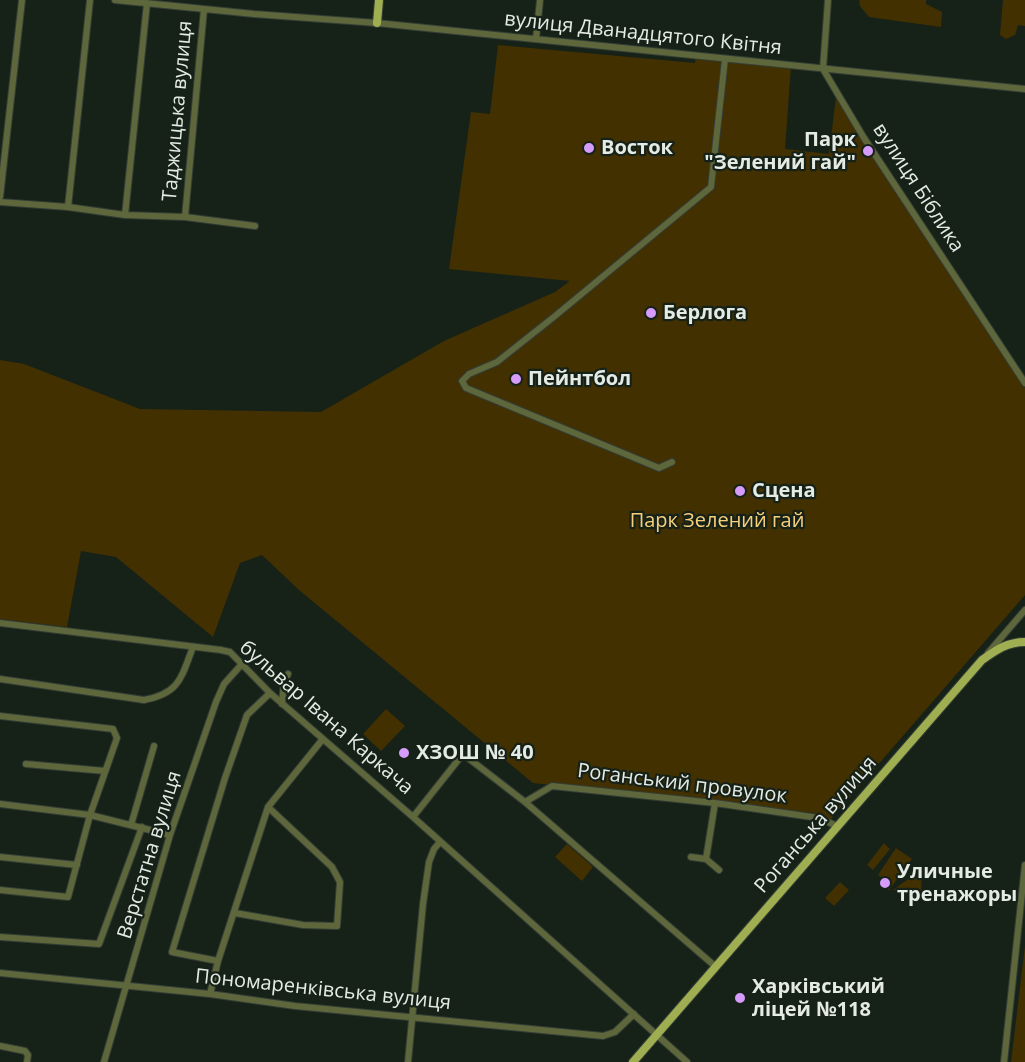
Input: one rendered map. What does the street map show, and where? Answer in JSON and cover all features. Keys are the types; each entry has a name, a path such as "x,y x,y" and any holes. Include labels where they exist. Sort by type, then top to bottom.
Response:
{"main road":[{"path":"377,23 379,0"},
{"path":"982,660 1000,647 1010,643 1025,642"},
{"name":"Роганська вулиця","path":"633,1062 982,660"}],"street":[{"path":"0,197 22,0"},
{"path":"68,207 90,0"},
{"name":"вулиця Дванадцятого Квітня","path":"115,0 377,23 1025,89"},
{"path":"536,39 540,0"},
{"path":"823,69 828,0"},
{"path":"125,215 147,3"},
{"name":"Таджицька вулиця","path":"185,217 204,9"},
{"path":"672,462 659,468 466,388 462,381 469,374 497,362 711,187 725,59"},
{"name":"вулиця Біблика","path":"823,69 870,146 1025,383"},
{"path":"0,202 68,207 125,215 185,217 255,226"},
{"name":"Роганська вулиця","path":"982,660 1025,610"},
{"name":"бульвар Івана Каркача","path":"0,623 230,652 270,693 322,740 413,817 658,1034 685,1061"},
{"path":"0,679 144,699 162,696 173,689 182,677 193,647"},
{"name":"Верстатна вулиця","path":"104,1062 170,835 219,692 242,664"},
{"path":"282,704 284,683 288,674"},
{"path":"218,961 172,952 225,778 247,715 270,693"},
{"path":"0,716 113,729 117,738 90,815 68,897 0,890"},
{"path":"210,994 218,961 268,807 322,740"},
{"path":"131,825 154,746"},
{"name":"бульвар Івана Каркача","path":"413,817 463,754 525,802 716,967"},
{"path":"26,764 105,771"},
{"name":"Роганський провулок","path":"525,802 552,786 715,803 819,818 837,826"},
{"path":"706,859 715,803"},
{"path":"0,804 90,815 170,835"},
{"path":"235,913 303,925 337,926 340,882 332,867 268,807"},
{"path":"0,937 99,944 142,827"},
{"path":"408,1062 429,862 434,849 440,842"},
{"path":"0,857 77,865"},
{"path":"691,857 706,859 719,870"},
{"path":"1004,1062 1025,865"},
{"name":"Пономаренківська вулиця","path":"0,973 210,994 295,1006 603,1036 615,1032 634,1014"},
{"path":"0,1046 25,1051 28,1055 27,1062"}],"green space":[{"path":"859,0 926,0 926,4 942,12 941,27 869,17 860,6"},
{"path":"1003,0 1025,0 1025,26 1018,25 1015,35 1006,39 1000,35"},
{"name":"Парк Зелений гай","path":"498,45 695,63 696,55 791,66 785,149 829,154 836,97 1025,388 1025,595 831,819 815,813 533,783 299,590 262,555 240,563 213,637 116,557 81,551 67,627 0,619 0,360 24,364 140,409 321,412 444,341 555,292 570,281 449,269 471,112 490,114"},
{"path":"386,709 405,726 381,751 363,734"},
{"path":"884,843 890,849 873,870 867,865"},
{"path":"567,844 593,867 582,881 555,857"},
{"path":"896,848 912,859 889,890 880,886 884,880 888,882 878,875"},
{"path":"922,869 921,894 893,890"},
{"path":"840,882 849,890 834,906 825,898"},
{"path":"1025,946 1025,1062 1011,1062"}],"place":[{"name":"Восток","path":"589,148"},
{"name":"Парк \"Зелений гай\"","path":"868,151"},
{"name":"Берлога","path":"651,313"},
{"name":"Пейнтбол","path":"516,379"},
{"name":"Сцена","path":"740,491"},
{"name":"ХЗОШ № 40","path":"404,753"},
{"name":"Уличные тренажоры","path":"885,883"},
{"name":"Харківський ліцей №118","path":"740,998"}]}
